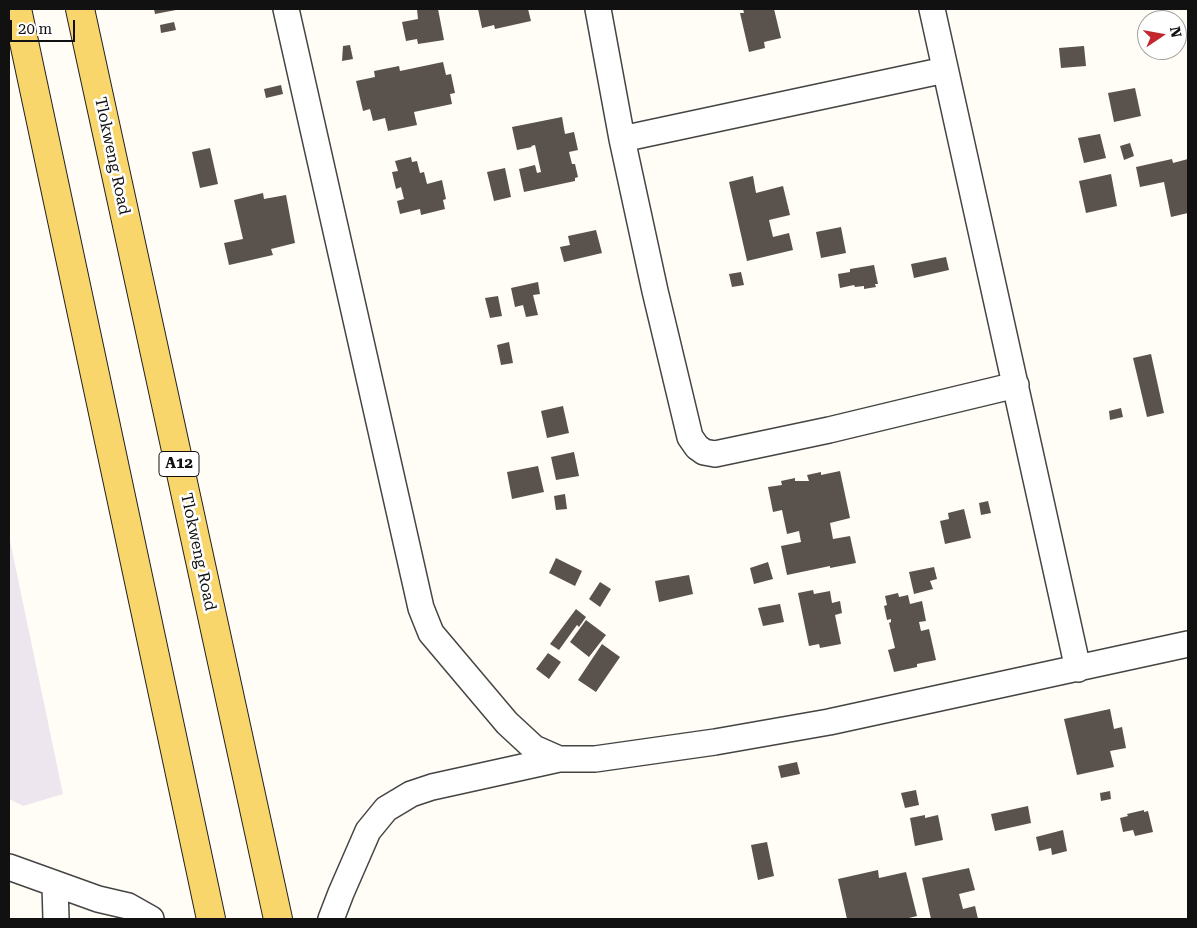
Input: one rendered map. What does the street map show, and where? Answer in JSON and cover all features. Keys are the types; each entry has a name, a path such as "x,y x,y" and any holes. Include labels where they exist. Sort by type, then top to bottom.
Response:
{"main road":[{"path":"17,9 211,919"},
{"name":"Tlokweng Road","path":"80,9 278,919"}],"street":[{"path":"286,9 421,608 431,633 507,723 534,748 559,759"},
{"path":"598,9 622,139 655,291 690,437 697,447 704,452 715,454 829,430 1016,385"},
{"path":"932,9 1078,669"},
{"path":"622,139 945,70"},
{"path":"331,919 368,831 386,809 410,794 432,787 559,759 595,759 619,756 829,722 1188,644"},
{"path":"9,867 98,899 128,906 151,919"},
{"path":"55,884 56,919"}],"shaded area":[{"path":"9,536 63,794 23,806 9,799"}],"building":[{"path":"154,9 176,9 176,10 155,14"},
{"path":"417,9 438,9 444,40 418,44 417,39 406,41 402,22 418,19"},
{"path":"478,9 528,9 531,21 495,29 494,25 482,28"},
{"path":"743,9 774,9 781,38 764,42 765,48 749,52 740,13 744,13"},
{"path":"174,22 176,30 161,33 160,25"},
{"path":"350,45 353,59 342,61 343,46"},
{"path":"1084,46 1086,66 1061,68 1059,48"},
{"path":"443,62 446,75 451,74 455,93 450,94 452,104 414,112 417,125 388,131 385,118 373,121 370,109 363,111 356,81 375,77 374,71 399,66 400,71"},
{"path":"281,85 283,94 266,98 264,89"},
{"path":"1135,88 1141,116 1114,122 1108,93"},
{"path":"562,117 565,134 574,132 578,150 569,152 572,164 575,164 578,177 575,178 575,181 524,192 519,169 535,165 537,173 541,172 535,145 517,150 512,127"},
{"path":"1100,134 1106,158 1084,163 1078,138"},
{"path":"1130,143 1134,156 1124,160 1120,146"},
{"path":"210,148 218,184 200,188 192,152"},
{"path":"411,157 412,162 417,161 420,173 424,172 427,184 442,180 446,199 443,200 445,209 421,215 420,209 400,214 397,201 404,199 401,187 396,189 392,172 398,171 395,161"},
{"path":"1172,159 1173,163 1188,159 1188,213 1171,217 1164,182 1140,187 1136,167"},
{"path":"505,168 511,197 494,201 487,172"},
{"path":"1111,174 1117,206 1086,213 1079,181"},
{"path":"753,176 756,193 783,186 790,215 769,220 773,237 789,233 793,250 747,261 729,182"},
{"path":"263,193 264,199 286,195 295,243 271,249 273,255 229,265 224,243 243,239 234,200"},
{"path":"841,227 846,253 821,258 816,232"},
{"path":"596,230 602,253 564,262 560,247 570,245 568,236"},
{"path":"946,257 949,270 914,278 911,264"},
{"path":"874,265 878,284 875,284 876,287 864,289 864,286 855,287 854,285 840,288 838,274 850,272 850,269"},
{"path":"741,272 744,285 732,287 729,274"},
{"path":"538,282 540,294 533,295 538,315 526,317 523,305 515,307 511,288"},
{"path":"498,296 502,316 490,318 485,298"},
{"path":"509,342 513,363 501,365 497,345"},
{"path":"1151,354 1164,413 1147,417 1133,358"},
{"path":"563,406 569,433 547,438 541,411"},
{"path":"1121,408 1123,417 1110,420 1109,411"},
{"path":"574,452 579,476 556,480 551,457"},
{"path":"538,466 544,492 512,499 507,472"},
{"path":"840,471 850,518 830,523 833,539 850,536 856,563 787,575 781,546 801,542 799,531 787,534 782,510 773,512 768,487 782,485 781,481 795,478 795,481 809,481 807,475 821,472 821,475"},
{"path":"565,494 567,509 556,510 554,496"},
{"path":"988,501 991,513 981,515 979,503"},
{"path":"964,509 971,538 945,544 940,521 949,519 948,513"},
{"path":"556,558 582,571 575,586 549,573"},
{"path":"768,562 773,579 754,584 750,568"},
{"path":"934,567 937,579 930,581 933,589 914,594 909,572"},
{"path":"689,575 693,594 659,602 655,581"},
{"path":"600,582 611,589 600,607 589,599"},
{"path":"813,590 814,594 830,591 832,603 840,601 842,613 835,615 841,644 820,648 819,644 809,646 798,593"},
{"path":"898,593 899,597 908,595 910,604 922,601 926,621 919,622 921,631 929,629 936,660 917,664 917,667 894,672 888,650 895,648 889,623 891,619 887,620 884,606 887,605 885,596"},
{"path":"780,604 784,622 763,626 758,608"},
{"path":"576,609 586,617 579,627 577,625 559,650 550,644"},
{"path":"586,620 606,635 589,657 570,642"},
{"path":"602,644 620,657 596,692 578,680"},
{"path":"548,653 561,662 549,679 536,669"},
{"path":"1110,709 1114,729 1122,727 1126,748 1110,751 1114,767 1077,775 1064,719"},
{"path":"797,762 800,774 781,778 778,766"},
{"path":"916,790 919,805 905,808 901,793"},
{"path":"1110,791 1111,799 1101,801 1100,793"},
{"path":"1028,806 1031,823 995,831 991,814"},
{"path":"1144,810 1144,812 1148,811 1153,832 1135,836 1133,830 1123,832 1120,818 1128,816 1127,814"},
{"path":"925,815 925,818 938,815 943,840 915,846 910,818"},
{"path":"1063,830 1067,851 1052,855 1051,848 1039,851 1036,837"},
{"path":"767,842 774,876 758,880 751,845"},
{"path":"969,868 975,890 959,894 963,909 975,906 978,919 931,919 922,878"},
{"path":"878,870 879,878 906,872 917,916 905,919 847,919 838,879"}]}
